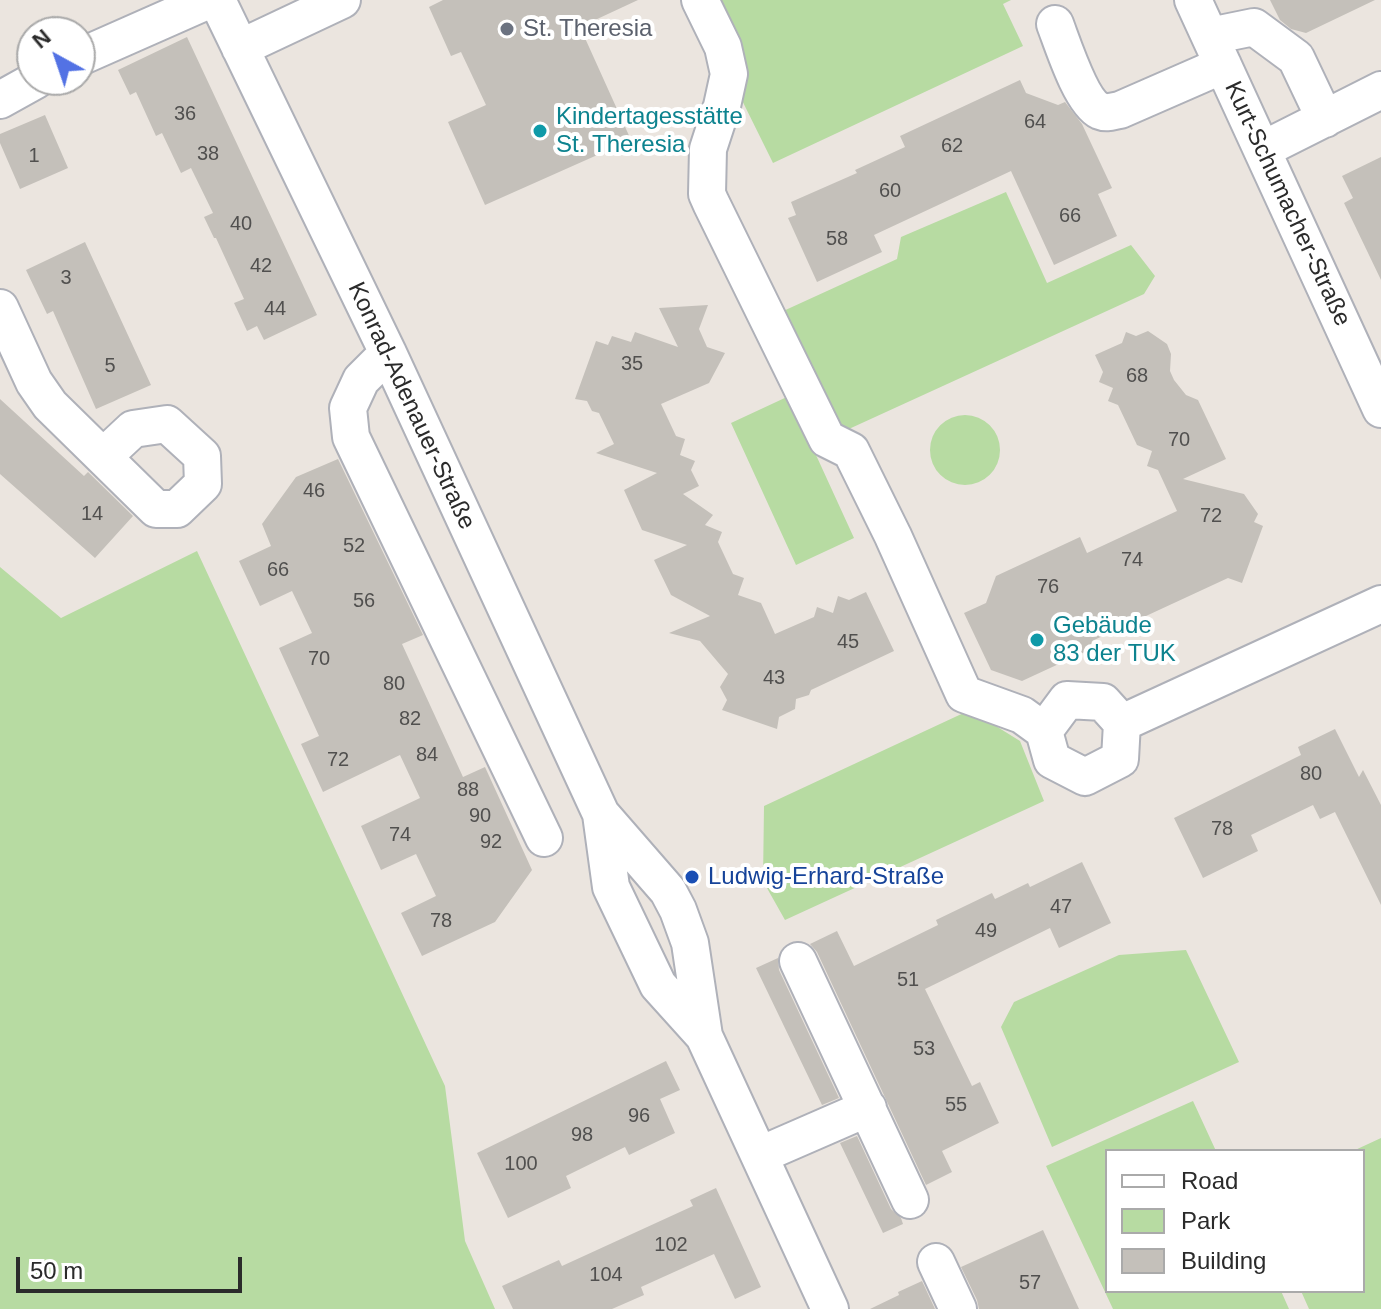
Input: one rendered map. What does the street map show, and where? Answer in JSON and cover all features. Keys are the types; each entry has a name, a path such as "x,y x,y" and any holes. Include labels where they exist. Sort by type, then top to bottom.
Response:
{"street":[{"path":"96,50 209,0"},
{"name":"Konrad-Adenauer-Straße","path":"217,0 388,353 601,814 668,891 678,910 690,943 704,1036 830,1309"},
{"path":"240,48 342,0"},
{"path":"700,0 723,47 729,74 708,149 707,194 827,439 851,451 964,694 1022,715 1044,731 1052,760 1085,777 1120,759 1122,723 1103,702 1067,700 1044,731"},
{"name":"Kurt-Schumacher-Straße","path":"1193,0 1381,409"},
{"path":"1055,24 1083,94 1099,111 1120,110 1254,27 1296,58 1325,119"},
{"path":"1262,150 1381,90"},
{"path":"0,308 34,382 50,405 103,457"},
{"path":"388,353 361,380 348,408 351,437 544,838"},
{"path":"1122,723 1381,604"},
{"name":"Konrad-Adenauer-Straße","path":"601,814 611,887 658,985 704,1036"},
{"path":"798,961 910,1200"},
{"path":"760,1155 868,1108"},
{"path":"936,1262 958,1309"}],"green space":[{"path":"700,0 1011,0 1003,4 1023,46 773,163 729,74"},
{"path":"1006,192 1047,283 1131,245 1155,276 1144,294 827,439 768,318 897,259 901,237"},
{"path":"789,396 854,538 796,565 731,423"},
{"path":"965,415 990,425 1000,450 990,475 965,485 940,475 930,450 940,425"},
{"path":"197,551 445,1086 465,1241 495,1309 0,1309 0,567 61,618"},
{"path":"970,710 1020,741 1044,801 785,920 763,881 764,806"},
{"path":"1186,950 1239,1062 1052,1147 1001,1027 1014,1002 1119,955"},
{"path":"1193,1101 1215,1149 1105,1149 1105,1292 1046,1166"},
{"path":"1381,1138 1381,1309 1309,1309 1302,1293 1365,1293 1365,1149 1357,1149"},
{"path":"1106,1293 1282,1293 1289,1309 1113,1309"}],"building":[{"path":"443,0 638,0 580,27 631,140 485,205 448,122 486,105 461,52 451,56 429,7"},
{"path":"1270,0 1375,0 1306,33 1291,29 1280,20"},
{"path":"187,37 317,315 264,340 257,326 247,331 234,303 244,299 204,217 213,213 191,168 181,173 162,133 156,136 136,92 130,95 118,70"},
{"path":"1020,80 1026,93 1058,105 1065,102 1082,124 1112,188 1098,194 1117,236 1054,265 1011,171 874,235 882,252 817,282 788,218 796,215 791,202 857,173 855,170 905,147 900,136"},
{"path":"45,115 68,168 20,189 0,143 0,134"},
{"path":"1381,157 1381,280 1344,203 1353,198 1342,176"},
{"path":"85,242 151,385 96,409 53,311 47,314 26,270"},
{"path":"708,305 699,329 707,347 725,353 709,383 661,404 676,436 685,439 680,455 695,461 691,470 699,486 683,494 713,515 705,525 722,532 718,542 733,574 744,578 738,595 761,603 775,634 814,617 817,607 833,613 838,596 849,600 866,592 894,651 796,699 795,709 779,717 777,729 722,710 727,700 720,687 728,674 700,641 669,633 710,616 671,595 654,560 687,545 642,530 624,490 657,473 596,453 614,444 599,413 592,411 587,401 575,399 596,341 608,345 612,336 631,342 635,332 678,347 659,308"},
{"path":"1148,331 1167,344 1174,380 1186,395 1198,400 1226,459 1183,479 1244,494 1258,514 1254,522 1263,526 1242,583 1228,578 1092,641 1089,650 1022,681 991,670 964,613 986,603 996,576 1080,537 1087,553 1177,511 1158,470 1147,466 1152,451 1137,445 1118,405 1108,401 1113,388 1099,382 1103,372 1095,355 1122,343 1126,332 1136,336"},
{"path":"0,399 84,476 88,472 133,516 95,558 0,474"},
{"path":"338,459 423,635 402,644 463,777 485,767 532,870 495,922 422,956 401,913 436,896 416,854 381,870 361,826 420,798 400,755 323,792 301,744 319,736 279,648 312,633 292,591 260,606 239,561 271,546 262,524 296,477"},
{"path":"1335,729 1359,777 1363,770 1381,805 1381,905 1335,812 1320,819 1313,805 1251,835 1258,851 1203,878 1174,818 1301,755 1298,747"},
{"path":"1082,862 1111,923 1059,948 1050,928 925,989 972,1086 980,1082 999,1123 942,1151 952,1172 926,1185 817,952 810,944 837,931 854,966 938,925 936,920 992,893 995,899 1028,883 1030,887"},
{"path":"778,958 779,970 839,1098 822,1105 756,968"},
{"path":"666,1061 680,1090 660,1099 675,1133 629,1155 625,1147 566,1176 571,1188 508,1218 477,1153"},
{"path":"857,1136 891,1209 903,1224 883,1233 840,1143"},
{"path":"716,1188 761,1287 735,1299 714,1254 641,1287 644,1295 612,1309 513,1309 502,1286 559,1260 562,1266 693,1206 690,1200"},
{"path":"1043,1230 1079,1309 979,1309 961,1267"},
{"path":"922,1281 935,1309 870,1309 899,1295 898,1292"}],"place":[{"name":"St. Theresia","path":"507,29"},
{"name":"Kindertagesstätte St. Theresia","path":"540,131"},
{"name":"Gebäude 83 der TUK","path":"1037,640"},
{"name":"Ludwig-Erhard-Straße","path":"692,877"}]}
